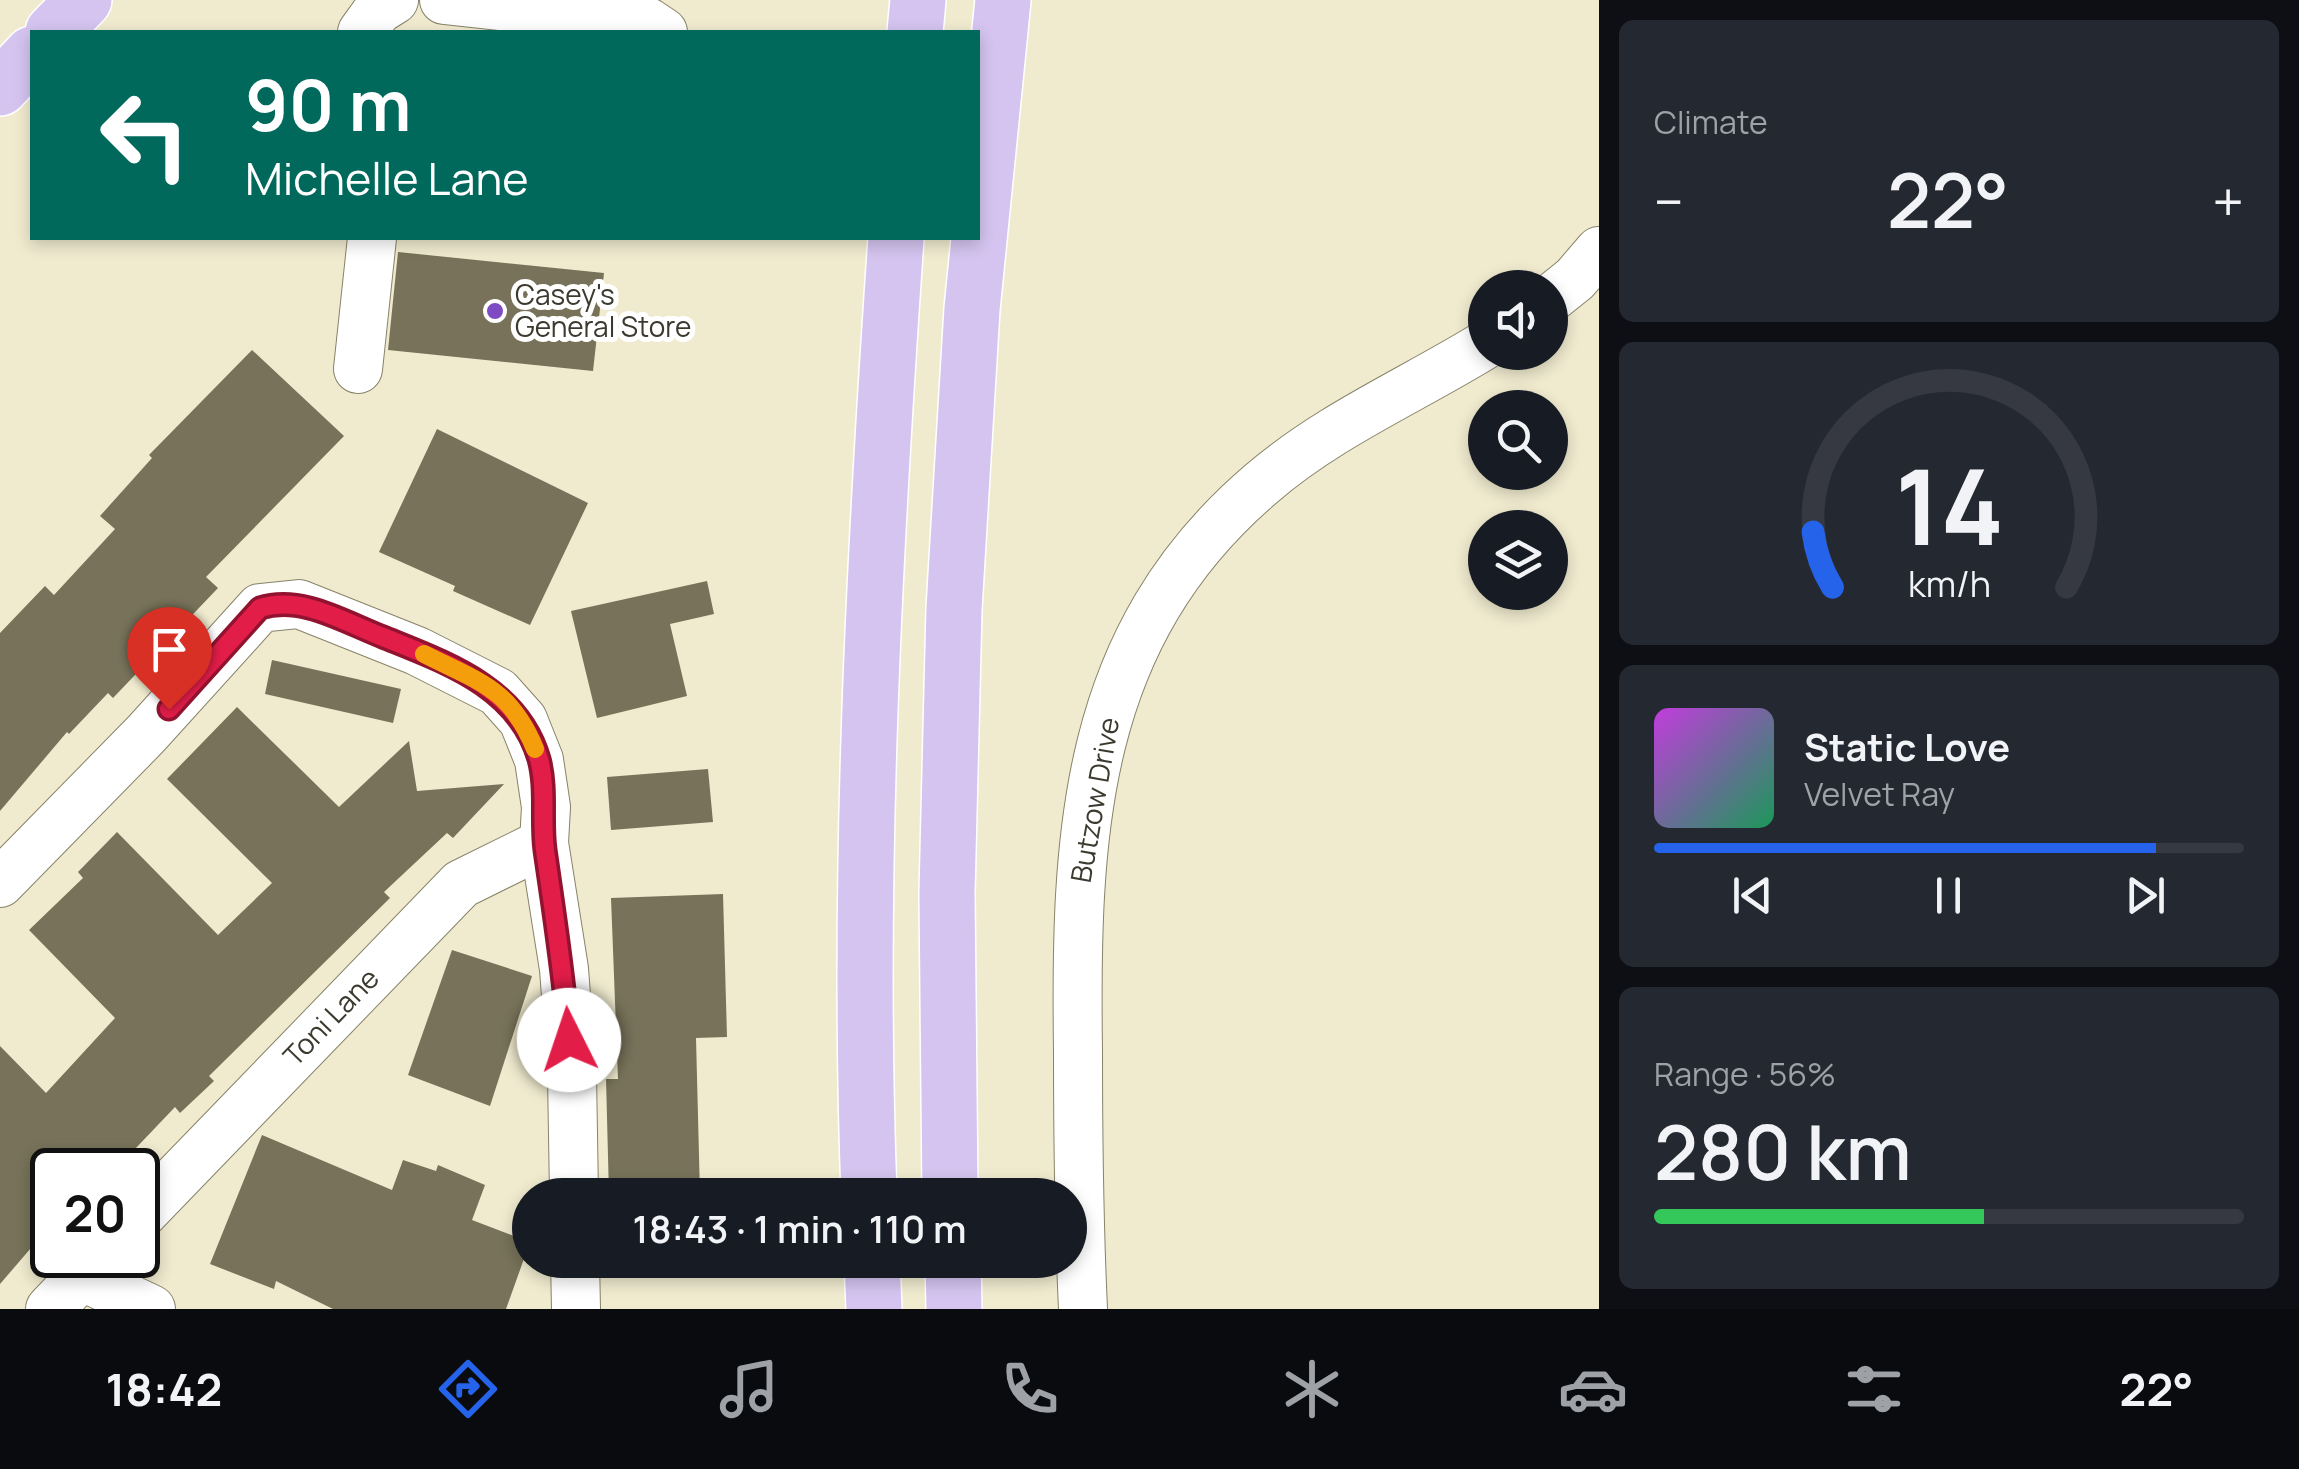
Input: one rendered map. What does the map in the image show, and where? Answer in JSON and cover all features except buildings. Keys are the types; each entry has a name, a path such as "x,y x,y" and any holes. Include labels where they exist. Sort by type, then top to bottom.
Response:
{"main road":[{"path":"55,30 84,0"},
{"path":"915,30 918,0"},
{"path":"980,232 1004,0"},
{"path":"0,88 30,56"},
{"path":"868,1178 868,776 880,474 896,240"},
{"path":"950,1178 947,893 954,609 979,240"},
{"path":"873,1278 874,1309"},
{"path":"953,1278 954,1309"}],"street":[{"path":"363,30 378,10 394,0"},
{"path":"444,0 648,22 660,30"},
{"path":"358,369 372,240"},
{"path":"1568,285 1599,251"},
{"name":"Butzow Drive","path":"1083,1309 1076,930 1082,845 1100,742 1118,682 1159,604 1195,552 1258,486 1316,441 1468,355"},
{"path":"0,882 146,734 260,608 298,604 417,651 498,692 523,720 539,760 546,807 544,843 565,986 574,1178"},
{"name":"Toni Lane","path":"160,1195 461,884 544,843"},
{"path":"575,1278 576,1309"},
{"path":"78,1280 151,1309"}],"slow traffic":[{"path":"424,654 498,692 523,720 535,749"}],"place":[{"name":"Casey's General Store","path":"495,311"}],"route":[{"path":"169,709 260,608 273,604 298,604 417,651 498,692 523,720 539,760 546,807 544,843 564,969 569,1040"}]}
